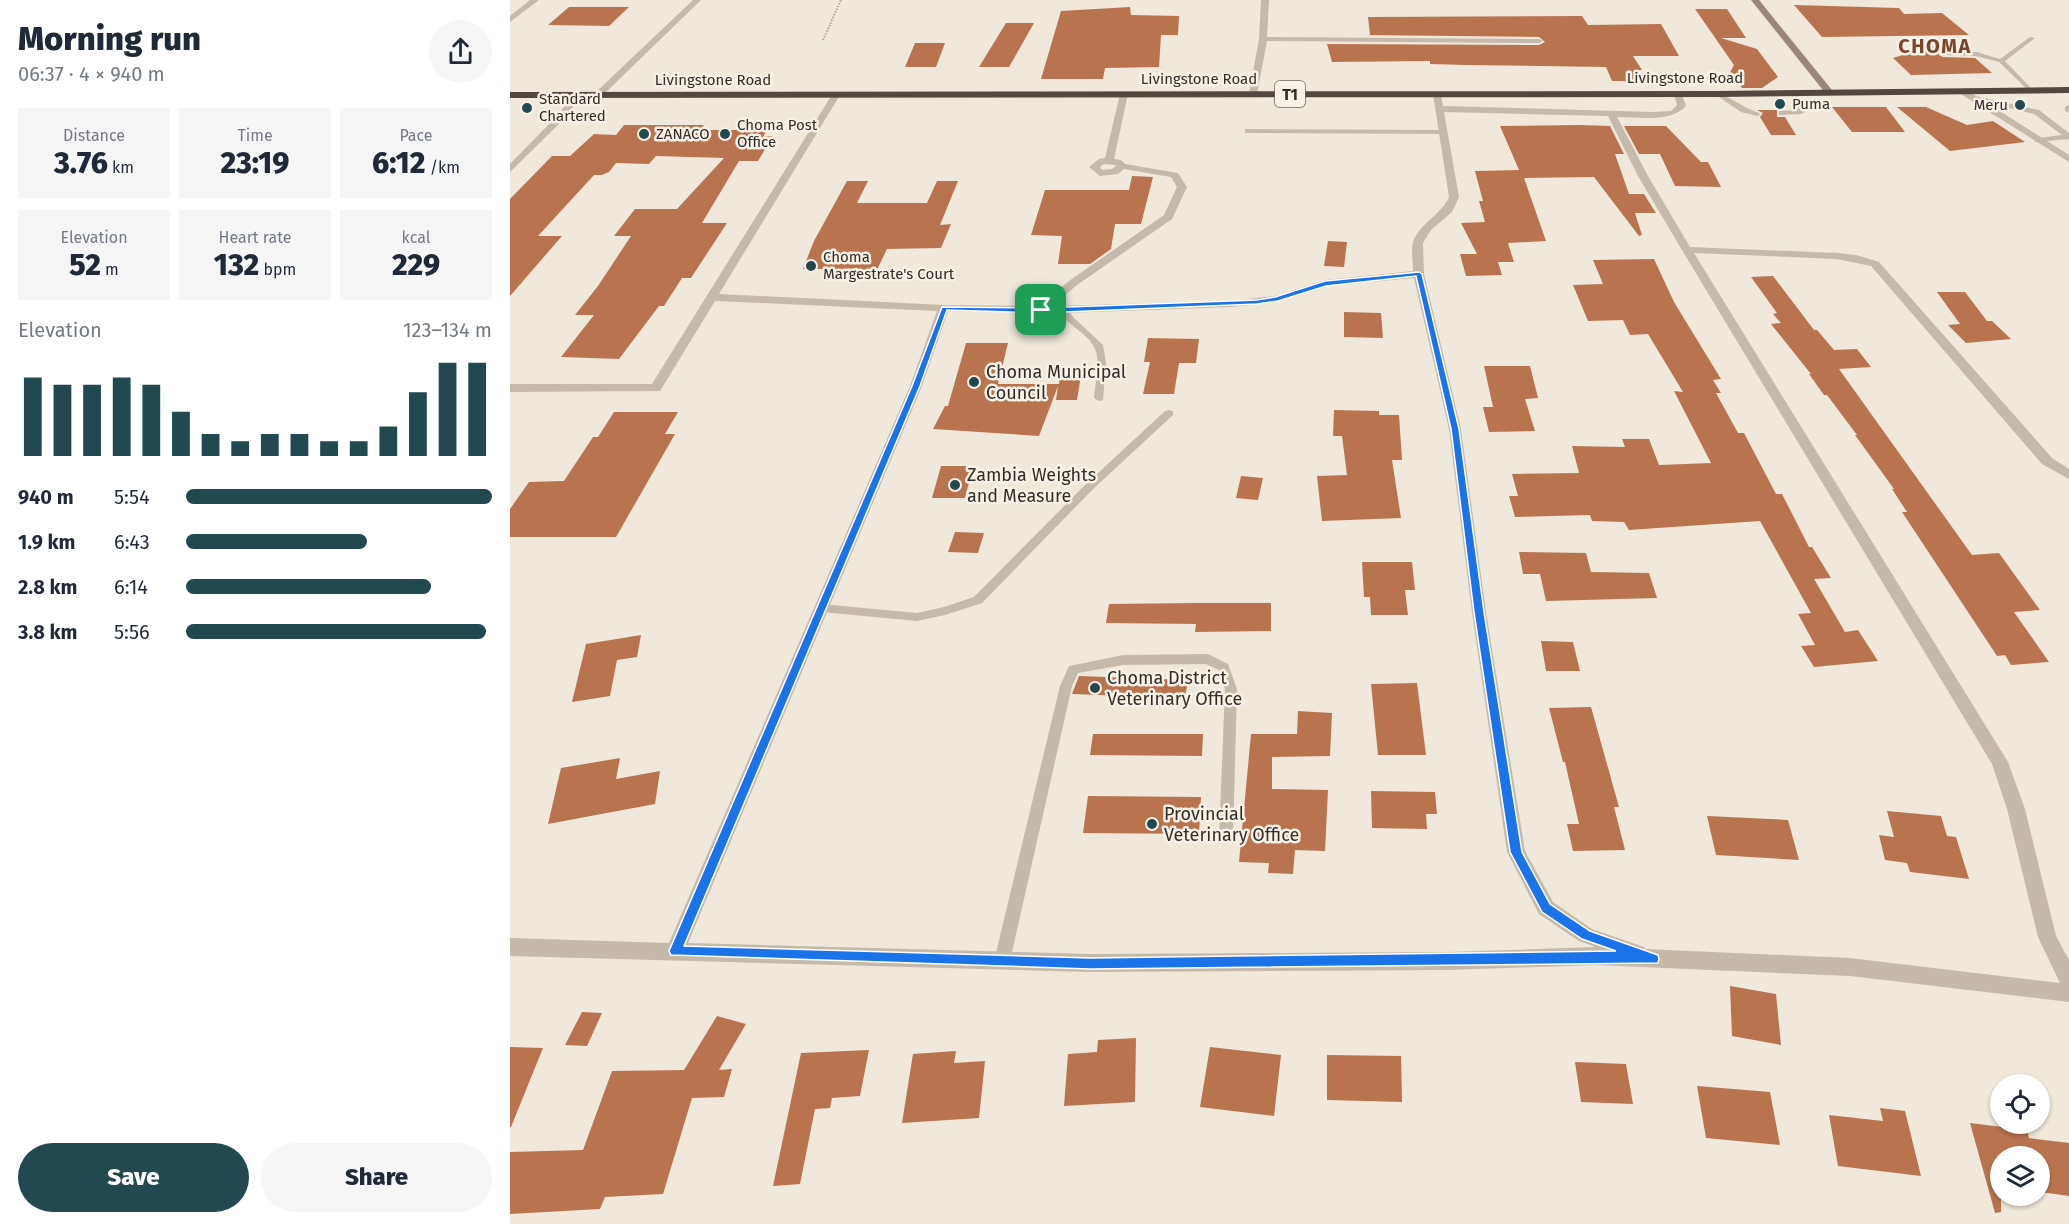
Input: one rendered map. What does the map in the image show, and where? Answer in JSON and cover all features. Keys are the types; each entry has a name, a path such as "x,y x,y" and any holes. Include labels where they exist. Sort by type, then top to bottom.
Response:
{"highway":[{"name":"Livingstone Road","path":"510,95 1829,92 1967,94 2069,90"}],"street":[{"path":"510,20 535,0"},
{"path":"598,95 697,0"},
{"path":"1253,94 1263,39 1265,0"},
{"path":"1755,0 1829,92"},
{"path":"1263,39 1539,41"},
{"path":"1109,160 1124,94"},
{"path":"1437,94 1454,197 1448,210 1427,228 1418,243 1419,274 1455,429 1479,612 1516,852 1546,908 1586,935 1653,959"},
{"path":"1441,109 1612,115 1673,113 1683,106 1678,94"},
{"path":"1967,94 2069,159"},
{"path":"510,169 560,118 578,95"},
{"path":"510,388 656,388 836,95"},
{"path":"1612,115 1643,176 1687,250 2000,762 2016,809 2047,937 2069,980"},
{"path":"1041,310 1073,283 1168,217 1182,187 1178,178 1175,175 1122,166 1118,162 1109,160 1096,164 1094,167 1100,172 1115,172 1122,166"},
{"path":"1687,250 1837,256 1857,258 1875,264 2046,461 2069,475"},
{"path":"710,297 944,308 1063,310 1248,303 1276,299 1325,284 1419,274"},
{"path":"675,951 916,386 944,308"},
{"path":"510,946 1090,963 1449,961 1595,956 1850,967 2069,993"}],"lane":[{"path":"2001,61 2032,38"},
{"path":"1943,53 1976,54 2001,61 2030,90"},
{"path":"1782,114 1801,111 1794,93"},
{"path":"1718,94 1744,110 1757,114"},
{"path":"1967,94 2036,112 2069,137"},
{"path":"2069,106 2069,111"},
{"path":"1248,131 1444,132"},
{"path":"2038,140 2069,137"},
{"path":"1063,310 1068,319 1098,345 1100,354 1099,398"},
{"path":"821,608 917,617 978,600 1088,488 1169,413"},
{"path":"1002,961 1066,686 1073,669 1123,660 1208,659 1224,667 1231,689 1226,837"}],"path":[{"path":"823,40 841,0"}],"building":[{"path":"1794,5 1899,8 1904,14 1942,13 1969,35 1822,37"},
{"path":"569,7 629,7 609,26 548,25"},
{"path":"1130,7 1131,15 1179,16 1178,35 1161,35 1159,67 1105,68 1103,79 1041,79 1061,11"},
{"path":"1695,9 1727,9 1746,38 1721,38 1757,49 1778,77 1762,88 1742,88 1737,81 1727,78 1734,65"},
{"path":"1582,16 1588,25 1661,24 1679,56 1633,56 1642,70 1634,70 1639,81 1612,81 1606,67 1430,64 1430,61 1332,62 1327,44 1539,45 1545,42 1539,37 1361,35 1370,35 1368,17"},
{"path":"1006,23 1034,23 1009,67 979,67"},
{"path":"1953,40 1964,49 1943,49 1938,52 1939,55 1975,58 1992,73 1911,75 1893,58"},
{"path":"915,43 945,43 936,67 905,67"},
{"path":"1832,107 1886,107 1905,132 1852,132"},
{"path":"1897,107 1926,107 1967,125 1993,121 2025,142 1950,151"},
{"path":"1757,110 1777,110 1777,117 1785,117 1796,135 1771,135 1760,117 1763,113"},
{"path":"624,125 704,125 700,130 767,130 763,137 773,136 758,161 739,161 702,223 727,223 691,278 682,278 664,306 659,306 619,359 561,357 594,315 575,315 598,286 631,236 614,236 635,209 677,209 724,158 656,156 649,164 616,163 609,172 594,175 538,236 562,236 510,296 510,199 552,156 570,156 594,134 616,135"},
{"path":"1500,126 1610,126 1624,154 1615,154 1629,194 1644,194 1656,213 1635,213 1642,235 1639,236 1594,177 1524,178 1546,241 1508,243 1514,262 1498,262 1502,275 1466,276 1460,254 1477,254 1461,223 1485,222 1479,201 1483,201 1475,171 1519,170"},
{"path":"1624,126 1666,126 1701,162 1708,162 1721,187 1675,186 1660,154 1639,154"},
{"path":"1132,176 1153,177 1141,224 1115,224 1111,249 1090,264 1058,264 1062,236 1031,235 1045,190 1129,190"},
{"path":"847,181 868,181 857,203 927,203 937,181 958,181 940,225 951,224 941,248 887,249 874,276 839,276 842,269 803,269 814,241"},
{"path":"1328,241 1347,242 1344,267 1324,266"},
{"path":"1654,259 1674,302 1721,379 1713,380 1721,393 1716,393 1738,433 1744,433 1776,494 1782,494 1809,547 1812,547 1831,578 1814,579 1845,632 1858,630 1878,661 1814,667 1801,646 1815,645 1798,614 1811,613 1760,521 1629,530 1624,522 1592,521 1590,515 1515,517 1509,496 1518,496 1512,474 1579,473 1572,446 1625,447 1622,439 1649,439 1659,465 1711,463 1674,391 1683,392 1648,334 1630,335 1623,320 1588,321 1573,285 1603,284 1593,260"},
{"path":"1773,276 1814,330 1817,330 1834,350 1857,349 1871,367 1839,369 1972,555 1999,553 2040,610 2014,612 2049,662 2011,665 2005,655 1997,656 1902,512 1907,512 1892,489 1894,489 1855,435 1857,435 1771,324 1781,323 1773,314 1777,313 1751,277"},
{"path":"1937,292 1965,292 1987,321 1992,321 2011,339 1966,343 1948,325 1960,324"},
{"path":"1344,312 1381,313 1383,338 1344,337"},
{"path":"1148,338 1199,339 1196,363 1179,363 1174,394 1143,394 1150,362 1144,362"},
{"path":"966,343 1008,343 998,384 1059,384 1060,375 1081,375 1077,400 1056,400 1058,386 1039,436 933,429 945,406 948,406"},
{"path":"1484,366 1530,366 1538,398 1525,399 1535,431 1489,432 1483,407 1493,407"},
{"path":"1334,410 1379,411 1379,415 1399,415 1402,460 1392,460 1401,518 1322,521 1317,476 1347,475 1342,436 1333,436"},
{"path":"614,412 678,412 665,434 675,434 616,537 510,537 510,509 529,482 564,481 593,437 598,437"},
{"path":"941,466 973,466 965,498 932,498"},
{"path":"1241,476 1263,478 1258,500 1236,498"},
{"path":"955,532 984,533 978,553 948,552"},
{"path":"1519,552 1586,553 1591,572 1649,573 1657,598 1546,601 1540,574 1523,574"},
{"path":"1362,562 1412,562 1415,590 1405,590 1408,615 1371,615 1370,597 1364,597"},
{"path":"1271,603 1271,631 1195,632 1196,624 1106,623 1109,604"},
{"path":"641,635 637,657 617,660 610,696 572,702 586,644"},
{"path":"1541,641 1573,642 1580,671 1546,671"},
{"path":"1079,676 1188,680 1185,698 1072,694"},
{"path":"1417,683 1426,755 1378,755 1371,684"},
{"path":"1591,707 1619,807 1614,807 1625,850 1573,851 1567,824 1579,824 1565,762 1563,762 1549,708"},
{"path":"1298,711 1332,713 1330,756 1272,757 1272,789 1328,790 1325,851 1295,850 1293,874 1268,873 1269,863 1239,862 1251,734 1297,734"},
{"path":"1093,734 1203,734 1202,756 1090,755"},
{"path":"620,758 616,779 660,771 655,804 548,824 561,768"},
{"path":"1371,791 1435,792 1437,814 1426,814 1427,829 1372,828"},
{"path":"1088,796 1201,797 1199,834 1083,833"},
{"path":"1887,811 1941,816 1947,836 1956,837 1969,879 1910,872 1907,863 1885,860 1879,835 1894,837"},
{"path":"1707,816 1788,820 1799,860 1716,855"},
{"path":"1730,986 1776,994 1781,1045 1732,1036"},
{"path":"582,1012 602,1013 587,1046 565,1045"},
{"path":"717,1016 746,1024 719,1070 732,1069 724,1097 692,1098 663,1194 605,1197 600,1209 510,1214 510,1152 583,1150 612,1071 684,1070"},
{"path":"1136,1038 1135,1102 1064,1106 1068,1054 1097,1052 1098,1040"},
{"path":"510,1047 543,1048 511,1127 510,1127"},
{"path":"1210,1047 1281,1055 1274,1116 1200,1107"},
{"path":"869,1050 860,1096 832,1098 830,1108 815,1109 800,1184 773,1186 801,1053"},
{"path":"956,1051 954,1063 985,1061 979,1118 902,1123 913,1054"},
{"path":"1327,1055 1401,1056 1402,1102 1327,1100"},
{"path":"1575,1062 1626,1064 1633,1104 1581,1102"},
{"path":"1697,1086 1770,1092 1780,1145 1706,1138"},
{"path":"1880,1108 1905,1111 1921,1176 1838,1166 1829,1115 1883,1121"},
{"path":"1970,1123 1990,1125 1990,1134 2028,1134 2029,1138 2069,1143 2069,1196 2050,1193 2050,1146 1990,1146 1990,1195"},
{"path":"1993,1206 2001,1206 2001,1212 1995,1213"}],"place":[{"name":"Puma","path":"1780,104"},
{"name":"Meru","path":"2020,105"},
{"name":"Standard Chartered","path":"527,108"},
{"name":"ZANACO","path":"644,134"},
{"name":"Choma Post Office","path":"725,134"},
{"name":"Choma Margestrate's Court","path":"811,266"},
{"name":"Choma Municipal Council","path":"974,382"},
{"name":"Zambia Weights and Measure","path":"955,485"},
{"name":"Choma District Veterinary Office","path":"1095,688"},
{"name":"Provincial Veterinary Office","path":"1152,824"}],"district":[{"name":"CHOMA","path":"1935,46"}],"route":[{"path":"1419,274 1455,429 1479,612 1516,852 1546,908 1586,935 1653,959 1595,956 1449,961 1090,963 675,951 916,386 944,308 1041,310 1257,302 1276,299 1312,286 1419,274"}]}
